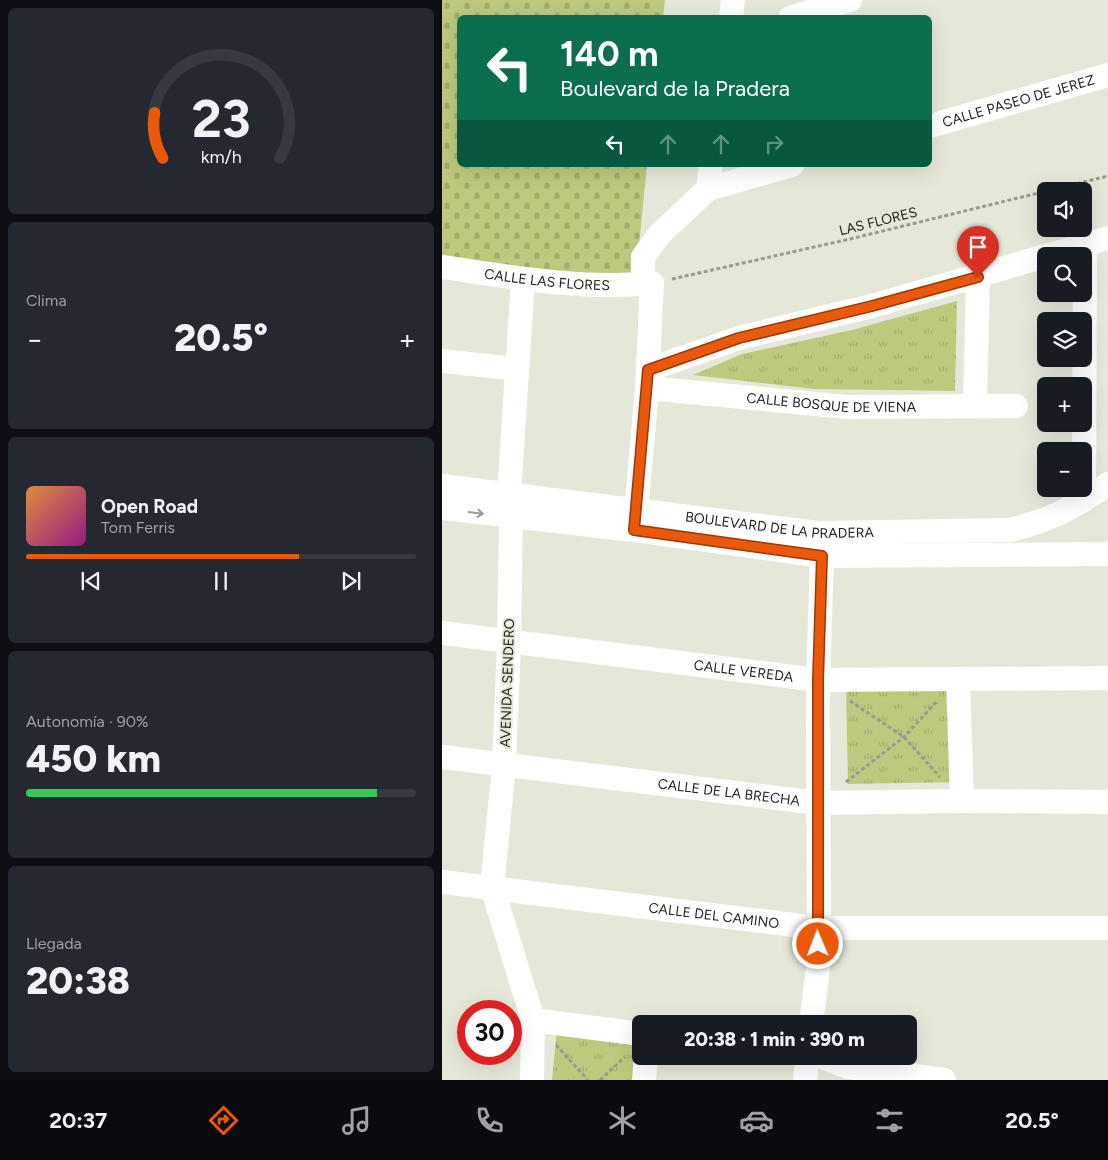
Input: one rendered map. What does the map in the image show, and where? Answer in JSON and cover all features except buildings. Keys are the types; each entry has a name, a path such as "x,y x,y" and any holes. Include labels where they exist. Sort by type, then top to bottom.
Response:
{"street":[{"path":"732,15 733,0"},
{"path":"800,15 850,0"},
{"name":"CALLE PASEO DE JEREZ","path":"932,125 1108,75"},
{"path":"708,189 711,167"},
{"path":"636,520 648,379 648,283 643,257 650,245 708,189 785,167"},
{"path":"648,379 739,338 872,306 1108,238"},
{"path":"1084,500 1085,244"},
{"name":"CALLE LAS FLORES","path":"442,267 523,279 602,286 648,283"},
{"path":"975,406 978,277"},
{"name":"AVENIDA SENDERO","path":"523,279 510,506 509,642 504,764 492,887 534,1020 532,1080"},
{"path":"442,360 517,369"},
{"name":"CALLE BOSQUE DE VIENA","path":"648,379 848,407 1016,406"},
{"name":"BOULEVARD DE LA PRADERA","path":"442,508 510,506 636,520 818,533 999,531 1035,524 1056,516 1108,484"},
{"name":"BOULEVARD DE LA PRADERA","path":"442,486 510,506"},
{"name":"BOULEVARD DE LA PRADERA","path":"636,520 822,556 1108,554"},
{"path":"812,1015 819,960 818,680 822,556"},
{"name":"CALLE VEREDA","path":"442,633 818,680 1108,678"},
{"path":"958,679 962,801"},
{"name":"CALLE DE LA BRECHA","path":"442,757 818,803 962,801 1108,802"},
{"name":"CALLE DEL CAMINO","path":"442,882 818,928 1108,928"},
{"path":"534,1020 632,1033"},
{"path":"640,1065 644,1080"},
{"path":"805,1080 807,1065"},
{"path":"843,1065 944,1080"}],"path":[{"name":"LAS FLORES","path":"648,283 717,270 1108,176"},
{"path":"818,803 904,737 958,679"},
{"path":"849,701 904,737 962,801"},
{"path":"534,1020 588,1080"},
{"path":"600,1080 632,1059"}],"green space":[{"path":"442,0 665,0 663,15 457,15 457,167 647,167 635,285 442,264"},
{"path":"957,301 955,391 814,389 693,375 742,354 852,330"},
{"path":"958,684 960,782 848,784 846,687"},
{"path":"557,1029 632,1037 632,1065 636,1065 634,1080 552,1080"}],"route":[{"path":"818,944 818,680 822,556 634,530 648,370 739,338 872,306 978,277"}]}
